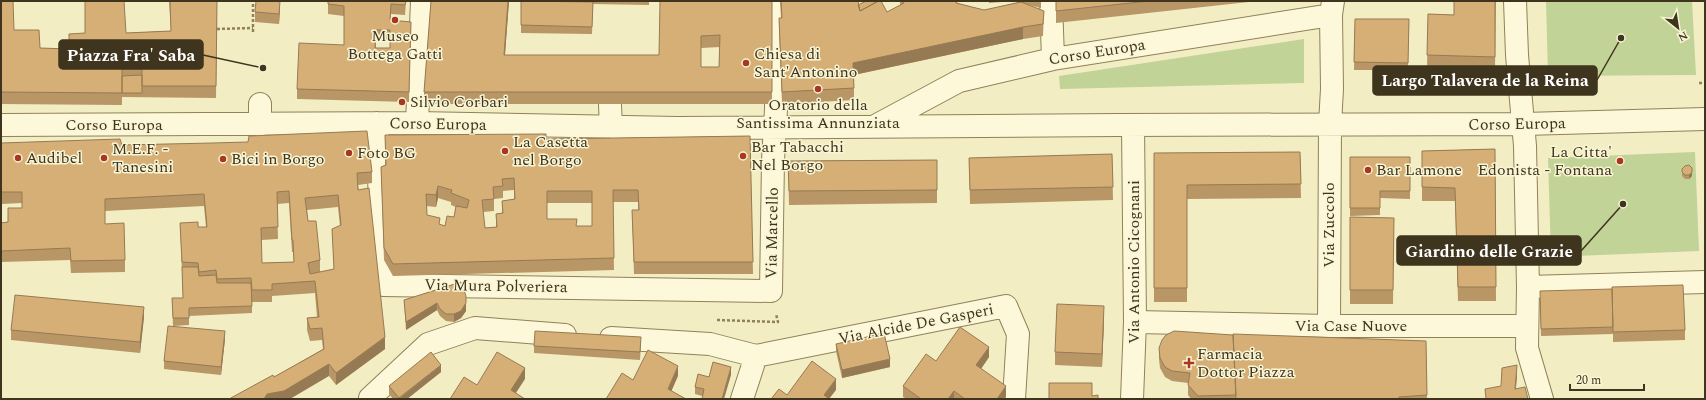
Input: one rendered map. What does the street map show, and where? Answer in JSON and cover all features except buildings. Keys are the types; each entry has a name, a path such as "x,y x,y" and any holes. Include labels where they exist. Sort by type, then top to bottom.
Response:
{"street":[{"path":"417,123 422,1"},
{"name":"Via Marcello","path":"771,291 777,1"},
{"path":"1051,1 1053,59"},
{"path":"1515,1 1517,54 1524,124 1528,348 1542,399"},
{"name":"Corso Europa","path":"875,126 959,81 1053,59 1332,8 1332,89 1330,124"},
{"path":"610,105 611,126"},
{"name":"Corso Europa","path":"1,125 260,114 376,123 677,128 1524,124 1705,119"},
{"name":"Via Mura Polveriera","path":"376,123 383,285 771,291"},
{"name":"Via Zuccolo","path":"1329,326 1330,124"},
{"name":"Via Antonio Cicognani","path":"1132,125 1135,322 1132,399"},
{"path":"1528,287 1705,282"},
{"name":"Via Alcide De Gasperi","path":"371,399 370,398 428,344 475,328 710,344 756,356 1006,306 1018,334 1014,399"},
{"name":"Via Case Nuove","path":"1135,322 1329,326 1527,326"},
{"path":"742,399 756,356"}],"path":[{"path":"252,32 253,1"},
{"path":"217,29 253,28"},
{"path":"1699,83 1705,83"},
{"path":"712,320 774,321"}],"green space":[{"path":"1546,1 1692,1 1696,75 1548,76"},
{"path":"1304,39 1304,83 1060,89 1059,76"},
{"path":"1695,152 1699,251 1551,257 1548,158"}],"place":[{"name":"Museo Bottega Gatti","path":"395,20"},
{"name":"Largo Talavera de la Reina","path":"1621,38"},
{"name":"Chiesa di Sant'Antonino","path":"746,63"},
{"name":"Piazza Fra' Saba","path":"263,68"},
{"name":"Oratorio della Santissima Annunziata","path":"818,89"},
{"name":"Silvio Corbari","path":"402,102"},
{"name":"La Casetta nel Borgo","path":"505,151"},
{"name":"Foto BG","path":"349,153"},
{"name":"Bar Tabacchi Nel Borgo","path":"743,156"},
{"name":"Audibel","path":"18,158"},
{"name":"M.E.F. - Tanesini","path":"104,158"},
{"name":"Bici in Borgo","path":"223,159"},
{"name":"La Citta' Edonista - Fontana","path":"1620,161"},
{"name":"Bar Lamone","path":"1368,170"},
{"name":"Giardino delle Grazie","path":"1623,204"},
{"name":"Farmacia Dottor Piazza","path":"1189,363"}]}
